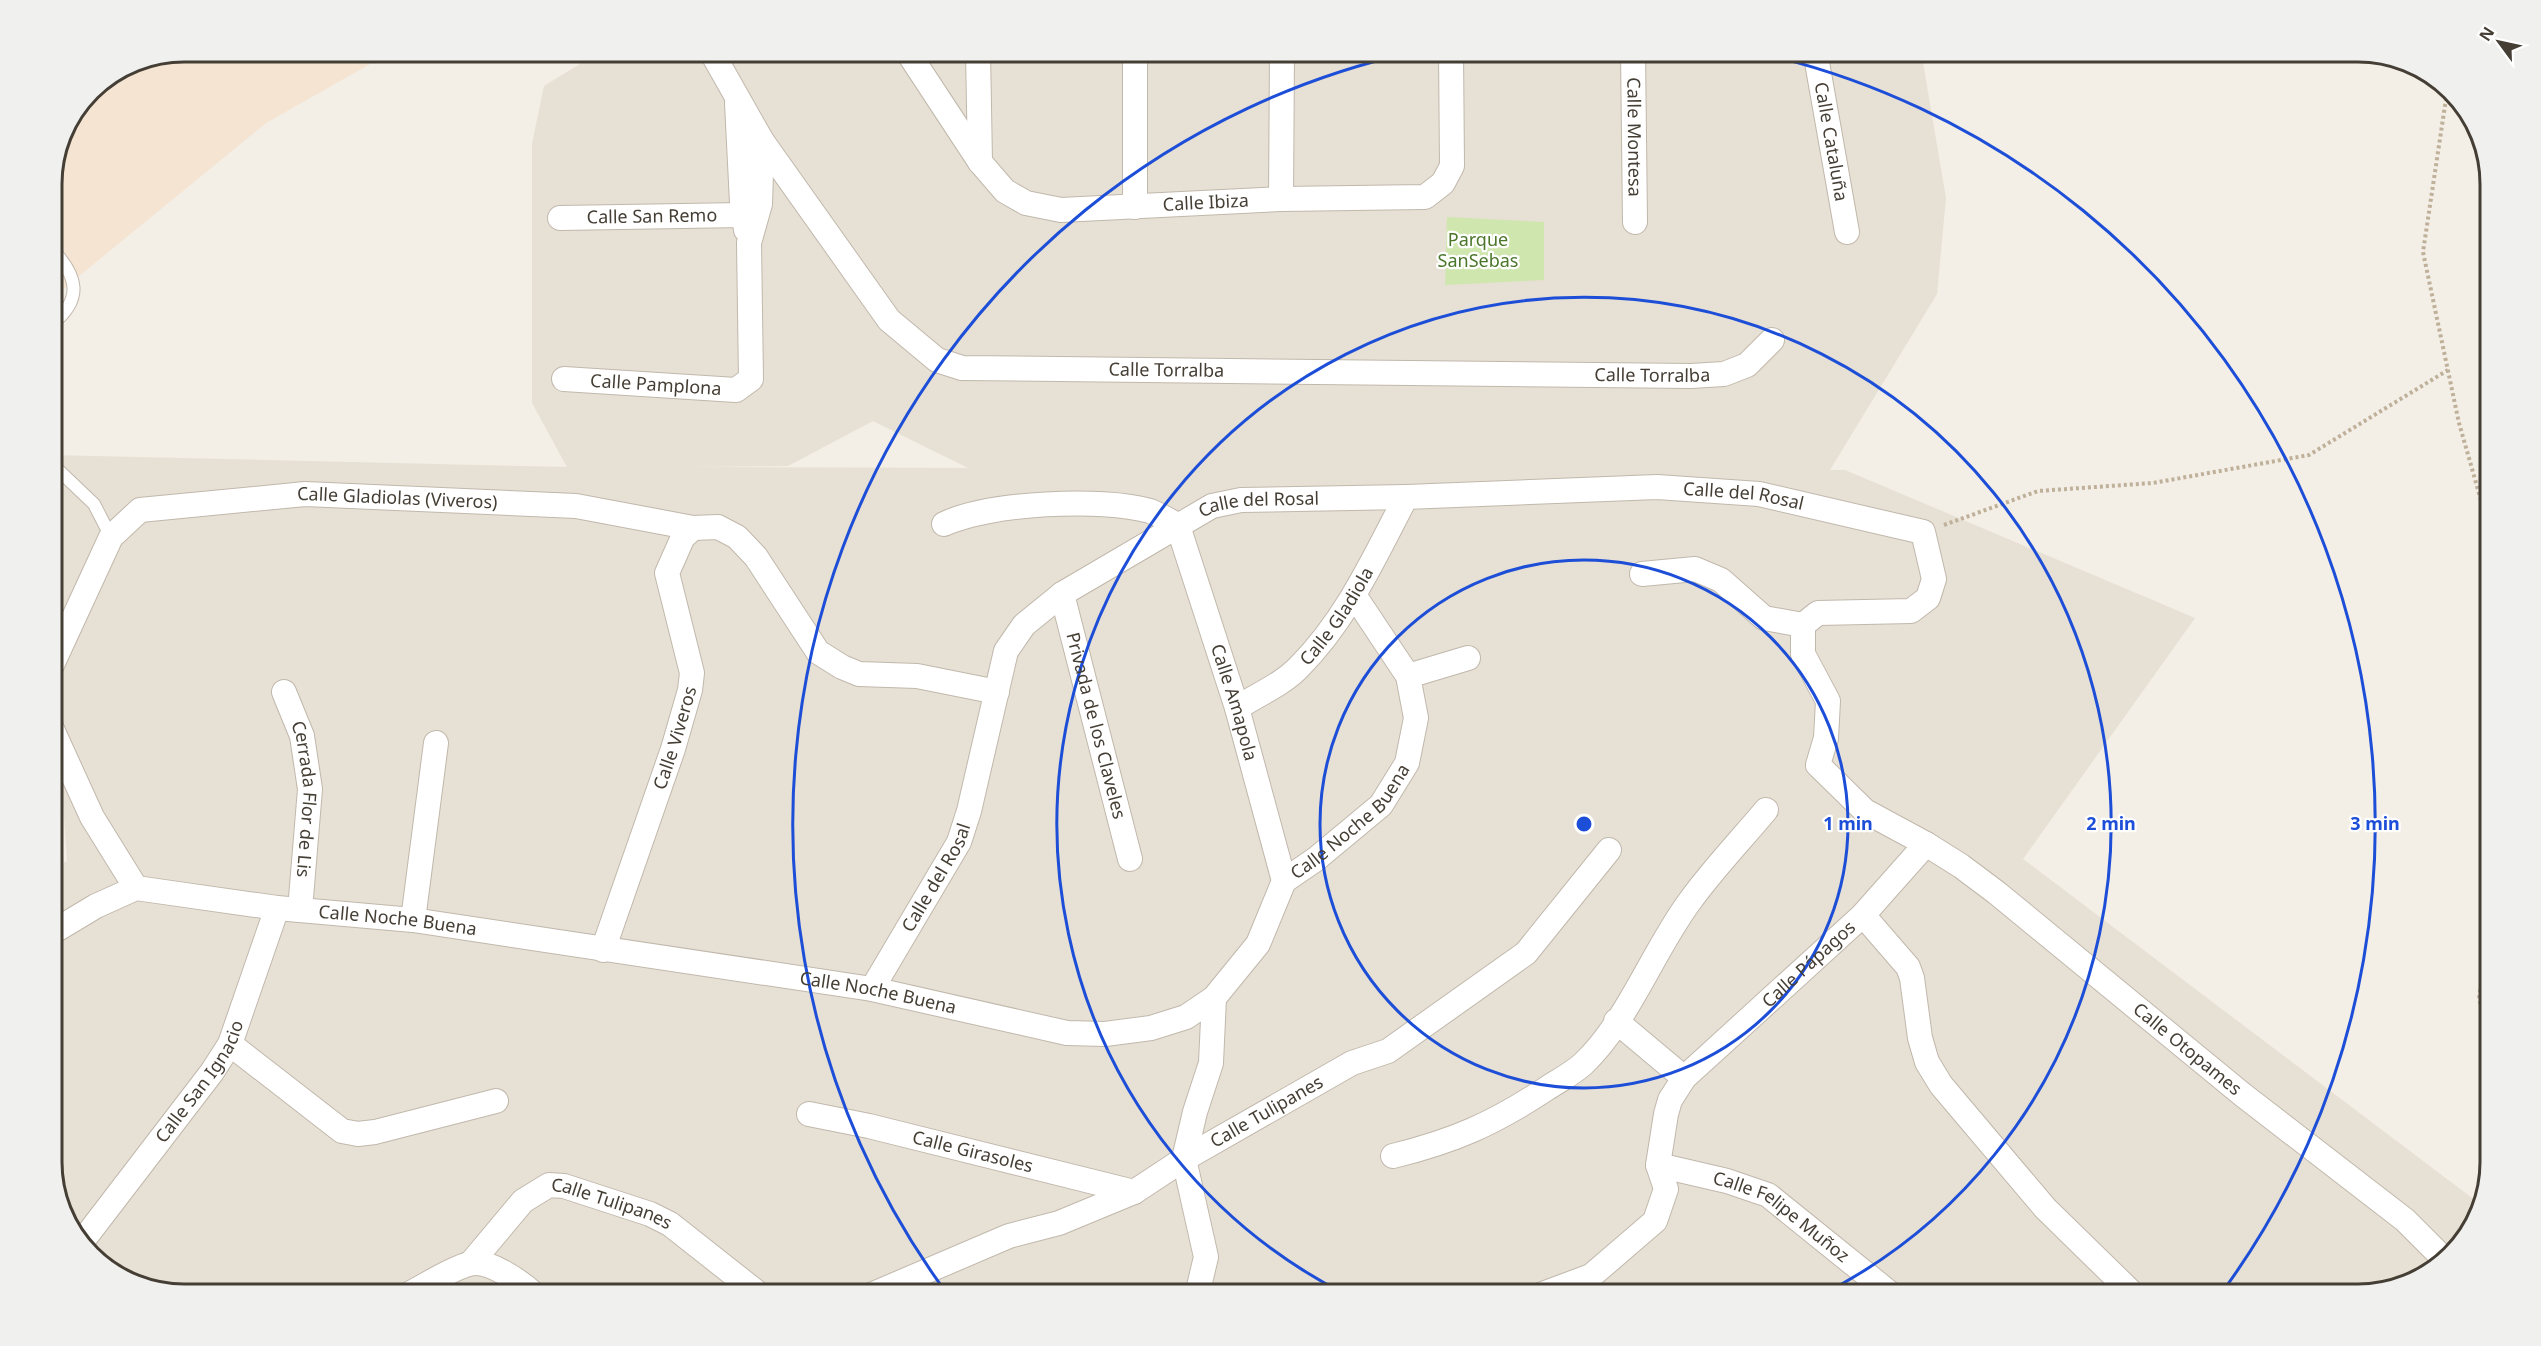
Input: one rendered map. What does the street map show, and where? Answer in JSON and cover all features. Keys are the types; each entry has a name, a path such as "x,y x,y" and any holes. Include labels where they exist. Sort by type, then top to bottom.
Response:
{"street":[{"name":"Calle Torralba","path":"717,62 762,141 889,320 937,360 962,368 1691,376 1724,374 1747,365 1772,340"},
{"name":"Calle Ibiza","path":"914,62 980,162 1005,191 1026,203 1061,210 1281,200 1425,197 1439,188 1449,175 1452,166 1451,62"},
{"path":"978,62 980,162"},
{"path":"1135,62 1136,207"},
{"path":"1281,200 1282,62"},
{"name":"Calle Montesa","path":"1633,62 1635,222"},
{"name":"Calle Cataluña","path":"1817,62 1847,232"},
{"name":"Calle Pamplona","path":"564,379 736,390 742,388 753,375 749,243 744,215 737,98"},
{"name":"Calle Pamplona","path":"749,243 760,204 762,141"},
{"name":"Calle San Remo","path":"560,218 744,215"},
{"name":"Calle del Rosal","path":"872,989 959,842 969,811 1006,651 1024,625 1062,594 1212,506 1241,500 1406,497 1657,487 1760,494 1923,532"},
{"name":"Calle Gladiolas (Viveros)","path":"111,537 140,510 305,494 576,506 693,528 718,527 737,537 756,557 818,652 842,667 859,674 917,676 997,692"},
{"name":"Calle Gladiola","path":"1238,708 1297,669 1329,632 1354,595 1406,497"},
{"path":"944,524 961,516 1006,507 1088,505 1150,511 1178,526"},
{"name":"Calle Amapola","path":"1178,526 1238,708 1284,881"},
{"name":"Calle Viveros","path":"603,950 673,749 690,690 692,673 667,573 683,537 693,528"},
{"path":"1642,574 1695,569 1721,580 1764,618 1803,625 1818,613 1911,611 1928,598 1934,579 1923,532"},
{"path":"62,643 111,537"},
{"name":"Privada de los Claveles","path":"1062,594 1130,859"},
{"name":"Calle Noche Buena","path":"136,888 288,909 413,920 872,989 1067,1033 1105,1034 1151,1028 1186,1017 1214,998 1258,944 1284,881 1316,859 1381,805 1407,763 1416,718 1408,676 1354,595"},
{"name":"Calle Otopames","path":"1803,625 1803,654 1828,701 1826,738 1818,765 1865,811 1926,844 1997,893 2243,1095 2405,1220 2438,1254"},
{"path":"1408,676 1468,658"},
{"name":"Cerrada Flor de Lis","path":"284,692 303,736 309,789 288,909"},
{"path":"413,920 436,743"},
{"path":"62,751 92,817 136,888 96,906 62,926"},
{"path":"1393,1156 1437,1145 1509,1113 1582,1065 1599,1047 1616,1021 1689,901 1766,810"},
{"name":"Calle Pápagos","path":"1570,1284 1591,1276 1655,1221 1666,1189 1658,1165 1670,1100 1684,1078 1863,915 1926,844"},
{"name":"Calle Tulipanes","path":"897,1284 1009,1236 1059,1223 1134,1192 1184,1159 1352,1063 1388,1051 1526,952 1609,850"},
{"name":"Calle San Ignacio","path":"83,1231 212,1072 230,1044 288,909"},
{"path":"1863,915 1908,967 1912,978 1920,1038 1927,1062 1941,1085 2045,1208 2123,1284"},
{"path":"1200,1284 1206,1257 1184,1159 1195,1112 1211,1063 1214,998"},
{"path":"1616,1021 1684,1078"},
{"path":"230,1044 342,1131 358,1134 375,1132 496,1101"},
{"name":"Calle Girasoles","path":"809,1114 869,1126 1134,1192"},
{"name":"Calle Felipe Muñoz","path":"1658,1165 1727,1181 1768,1195 1878,1284"},
{"name":"Calle Tulipanes","path":"428,1284 471,1263 523,1201 549,1185 564,1186 650,1214 670,1224 746,1284"},
{"path":"471,1263 494,1268 522,1284"}],"lane":[{"path":"62,262 72,274 74,295 62,316"},
{"path":"62,473 94,504 111,537"}],"path":[{"path":"2446,100 2423,252 2459,423 2479,494"},
{"path":"1923,532 2038,491 2153,483 2309,455 2448,370"}],"shaded area":[{"path":"374,62 266,123 62,291 62,176 66,152 74,130 87,109 116,82 144,68 168,63"},
{"path":"583,62 1923,62 1946,198 1937,294 1830,470 1845,470 2195,618 2023,859 2474,1199 2467,1216 2449,1243 2425,1264 2389,1280 2357,1284 184,1284 152,1280 130,1272 103,1254 82,1230 68,1202 62,1170 62,863 67,861 62,788 62,455 567,467 532,403 532,144 544,86","holes":["873,421 968,468 686,467 788,466"]}],"green space":[{"name":"Parque SanSebas","path":"1447,217 1544,222 1544,280 1445,285"}]}
